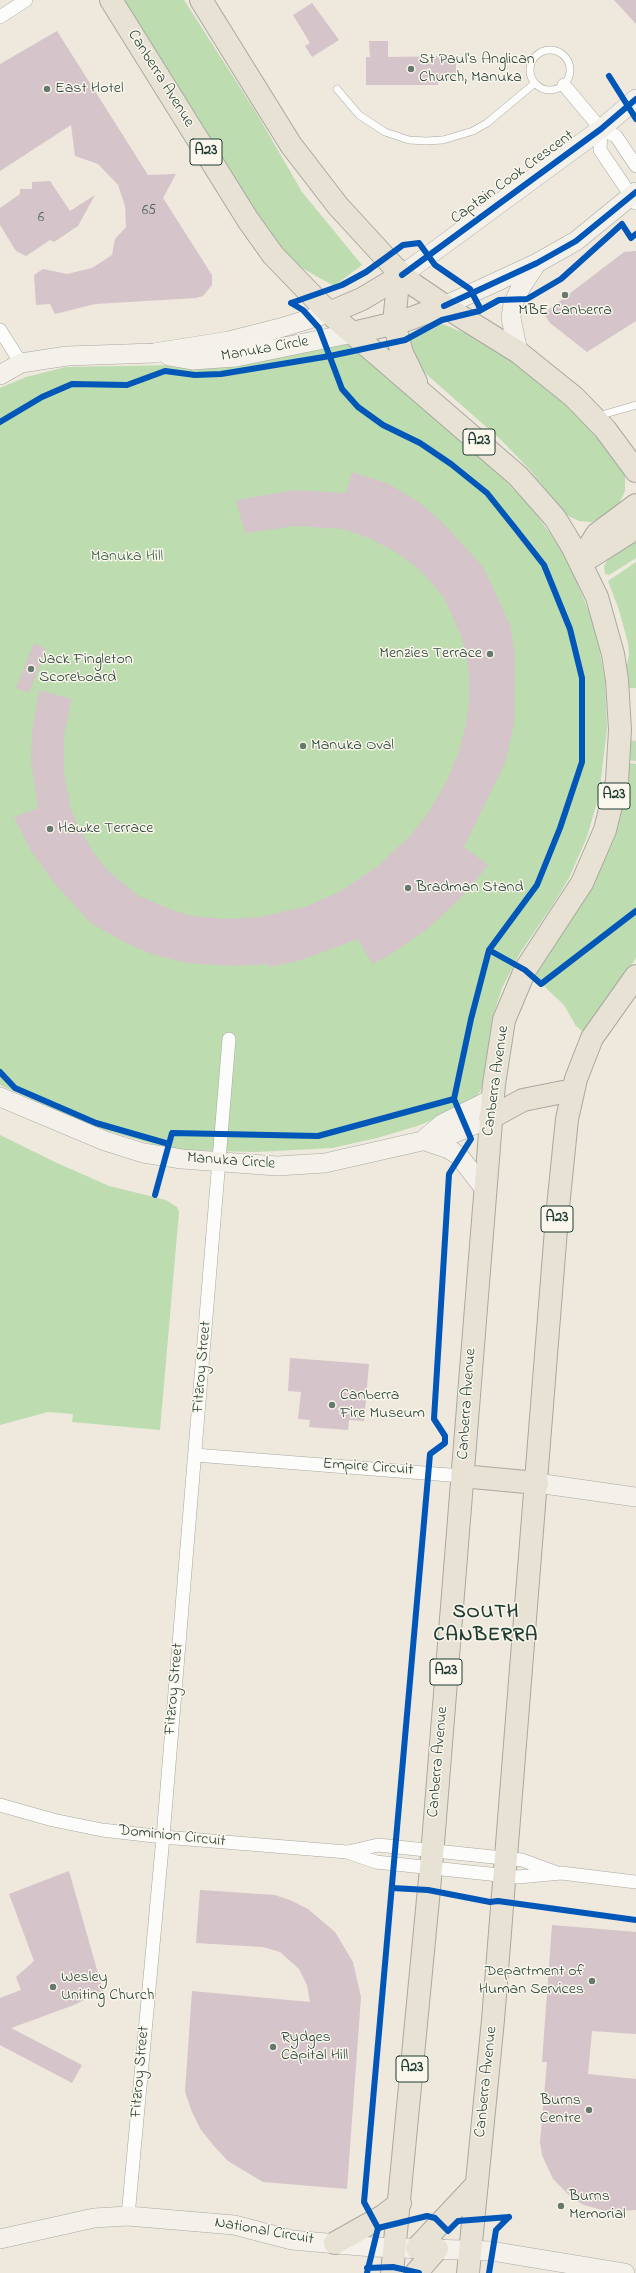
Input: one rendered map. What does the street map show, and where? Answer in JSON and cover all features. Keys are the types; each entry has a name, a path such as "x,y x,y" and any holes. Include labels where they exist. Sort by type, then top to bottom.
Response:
{"highway":[{"name":"Canberra Avenue","path":"111,0 252,226 273,255 330,313 518,476 555,518 580,562 603,615 613,654 619,702 628,730 605,830 582,883 522,976 504,1020 491,1108 431,1859 400,2203 392,2273"},
{"path":"201,0 308,170 338,206 402,275 444,306 518,352 558,382 595,417 617,443 636,471"},
{"name":"Captain Cook Crescent","path":"330,313 362,299 402,275"},
{"path":"402,275 397,292 394,323 402,353 423,394"},
{"name":"Manuka Circle","path":"354,333 394,323 444,306"},
{"path":"580,562 593,539 602,529 636,505"},
{"path":"580,562 636,528"},
{"name":"Canberra Avenue","path":"468,2273 494,2020 504,1867 537,1482 562,1164 573,1090 592,1038 636,976"},
{"path":"491,1108 518,1088 538,1083 573,1090"},
{"name":"Empire Circuit","path":"462,1476 537,1482"},
{"path":"416,2273 427,2248 477,2184"},
{"path":"335,2243 383,2216 400,2203"}],"street":[{"path":"0,17 26,0"},
{"path":"564,85 601,129 616,136 636,166"},
{"name":"Captain Cook Crescent","path":"402,275 601,129 636,99"},
{"path":"444,306 537,263 576,241 634,197 600,150 601,129"},
{"path":"518,352 511,318 513,304 521,287 537,263"},
{"name":"Manuka Circle","path":"0,375 20,363 68,356 154,353 254,335 330,313"},
{"path":"0,330 20,363"},
{"name":"Manuka Circle","path":"154,353 192,360 236,357 354,333"},
{"name":"Fitzroy Street","path":"128,2216 163,1837 229,1039"},
{"name":"Manuka Circle","path":"0,1097 105,1141 143,1153 220,1162 277,1166 325,1163 366,1155 422,1141 442,1124 491,1108"},
{"path":"422,1141 454,1151 464,1160 484,1188"},
{"name":"Empire Circuit","path":"195,1455 462,1476"},
{"name":"Empire Circuit","path":"537,1482 636,1497"},
{"name":"Dominion Circuit","path":"0,1805 53,1820 102,1830 163,1837 347,1852 376,1862 431,1859 504,1867 522,1860 561,1873 636,1882"},
{"name":"National Circuit","path":"0,2239 74,2221 128,2216 234,2225 292,2240 395,2247 491,2251 625,2273"}],"lane":[{"path":"551,50 564,55 568,60 570,73 564,85 552,90 546,90 535,83 531,77 531,64 539,53 551,50"},
{"path":"337,89 359,115 385,132 409,140 426,141 443,140 473,131 487,123 535,83"},
{"path":"595,417 636,405"}],"green space":[{"path":"118,0 184,0 257,114 302,192 362,265 334,286 302,268 277,245"},
{"path":"442,324 473,336 528,371 594,429 625,474 625,491 618,506 592,522 579,521 564,514 531,471 500,439 417,366 405,343"},
{"name":"Manuka Oval","path":"343,344 351,346 496,471 533,510 559,546 574,576 590,614 598,642 605,680 607,729 599,795 587,837 569,878 520,953 502,988 492,1019 484,1085 475,1099 445,1115 417,1126 377,1138 332,1148 257,1152 181,1150 156,1145 94,1127 0,1085 0,388 26,377 66,367 179,365"},
{"path":"636,540 636,558 609,575 605,574 604,566 611,554"},
{"path":"636,562 636,688 628,688 626,669 629,654 628,643 619,610 608,581"},
{"path":"629,740 636,741 636,761 627,760"},
{"path":"627,763 636,764 636,909 542,982 533,974"},
{"path":"636,914 636,958 586,1030 582,1031 576,1026 564,1005 543,985"},
{"path":"0,1135 57,1163 109,1186 166,1200 177,1207 179,1212 160,1430 72,1422 73,1414 48,1412 0,1425"}],"building":[{"path":"614,0 636,0 636,24"},
{"path":"312,3 339,40 312,57 305,46 310,43 293,15"},
{"path":"57,31 148,175 176,174 163,198 212,275 212,285 203,296 196,298 95,304 55,314 50,304 36,305 34,275 43,269 67,274 92,268 112,255 115,239 126,227 125,206 118,185 98,164 75,156 71,125 0,171 0,64"},
{"name":"St Paul's Anglican Church, Manuka","path":"369,41 388,41 388,57 456,56 456,80 438,81 438,85 366,85 366,57 370,57"},
{"path":"50,181 70,211 95,195 78,226 54,242 50,240 26,256 16,251 0,225 0,208 20,194 20,189 32,189 32,182"},
{"path":"636,251 636,321 587,352 550,323 545,315 547,311 624,252"},
{"path":"352,472 389,484 420,503 443,523 484,568 510,625 515,655 514,724 505,763 464,847 488,865 466,893 426,930 391,954 372,964 358,939 298,961 269,967 268,964 232,966 187,963 152,954 126,943 91,923 55,884 31,851 14,817 38,808 31,761 32,733 39,690 72,699 64,734 64,773 71,809 77,824 93,852 108,871 139,896 169,909 191,916 227,919 261,917 307,906 341,891 379,865 411,835 430,810 447,780 459,751 466,724 469,702 469,675 466,652 460,633 444,598 431,582 415,566 394,551 369,538 343,529 296,526 245,533 236,500 296,490 346,493"},
{"name":"Jack Fingleton Scoreboard","path":"34,643 46,649 29,693 16,688"},
{"name":"Canberra Fire Museum","path":"290,1358 369,1364 364,1421 349,1420 348,1430 309,1427 310,1420 298,1419 301,1392 288,1391"},
{"path":"69,1871 103,1991 74,2005 11,2028 82,2065 72,2083 0,2045 0,1998 21,1990 16,1977 34,1961 9,1894"},
{"name":"Rydges Capital Hill","path":"200,1890 275,1895 292,1901 308,1909 335,1932 353,1962 361,1997 347,2189 263,2182 228,2161 201,2130 192,2112 185,2092 192,1991 310,2002 307,1985 299,1969 280,1952 263,1947 196,1943"},
{"path":"552,1925 636,1932 636,2034 592,2031 588,2074 636,2079 636,2210 609,2212 584,2205 572,2198 553,2179 542,2155 540,2142 547,2062 542,2062"}],"cycle path":[{"path":"609,76 636,119"},
{"path":"402,275 601,129 636,99"},
{"path":"444,306 537,263 576,241 636,192"},
{"path":"0,422 42,397 72,384 127,385 165,371 195,375 221,374 330,356 405,340 442,320 479,311 499,300 527,299 561,279 622,224 631,238 636,234"},
{"path":"291,303 342,285 366,272 403,245 419,243 435,265 470,289 481,310"},
{"path":"291,303 303,310 319,328 342,389 358,407 383,425 420,443 451,464 487,493 544,565 570,629 582,678 582,762 560,828 537,885 489,950 471,1019 454,1099 471,1139 449,1174 434,1419 445,1436 445,1443 430,1454 364,2202 378,2228 367,2273"},
{"path":"489,950 525,970 541,984 636,911"},
{"path":"0,1072 15,1088 96,1123 169,1144"},
{"path":"155,1195 172,1133 318,1136 454,1099"},
{"path":"392,1888 428,1890 490,1902 498,1901 636,1920"},
{"path":"378,2228 427,2216 435,2218 448,2231 458,2221 509,2217"},
{"path":"489,2273 496,2230 509,2217"},
{"path":"367,2268 393,2267 419,2273"}],"place":[{"name":"St Paul's Anglican Church, Manuka","path":"411,69"},
{"name":"East Hotel","path":"47,89"},
{"name":"MBE Canberra","path":"565,295"},
{"name":"Menzies Terrace","path":"490,654"},
{"name":"Jack Fingleton Scoreboard","path":"31,669"},
{"name":"Manuka Oval","path":"303,746"},
{"name":"Hawke Terrace","path":"50,829"},
{"name":"Bradman Stand","path":"408,888"},
{"name":"Canberra Fire Museum","path":"332,1405"},
{"name":"Department of Human Services","path":"592,1981"},
{"name":"Wesley Uniting Church","path":"53,1987"},
{"name":"Rydges Capital Hill","path":"273,2047"},
{"name":"Burns Centre","path":"589,2110"},
{"name":"Burns Memorial","path":"561,2206"}],"district":[{"name":"SOUTH CANBERRA","path":"486,1626"}],"park label":[{"name":"Manuka Hill","path":"127,557"}]}
